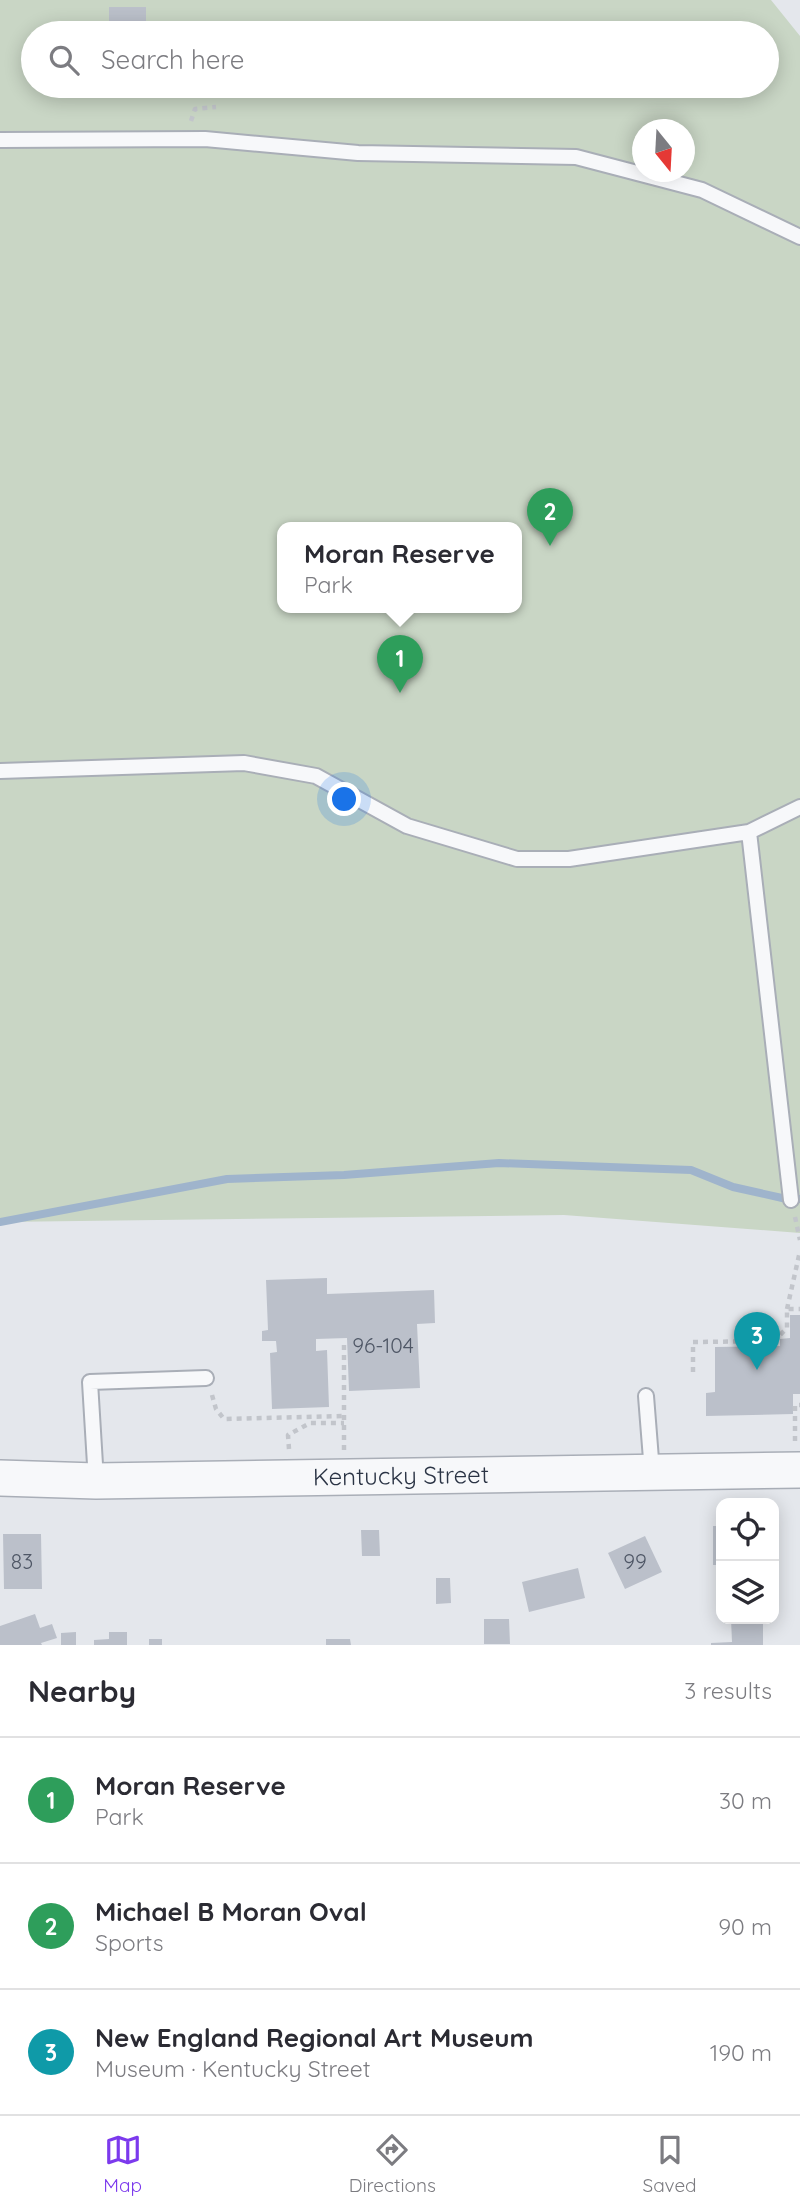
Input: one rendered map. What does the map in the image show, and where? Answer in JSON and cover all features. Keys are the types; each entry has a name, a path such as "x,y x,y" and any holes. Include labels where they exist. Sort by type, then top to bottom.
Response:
{"street":[{"name":"Kentucky Street","path":"0,1478 96,1480 652,1473 798,1456"}],"lane":[{"path":"0,140 205,139 358,153 576,157 702,190 800,237"},
{"path":"0,771 244,763 316,776 407,826 517,859 569,859 749,832 800,807"},
{"path":"749,832 791,1200"},
{"path":"96,1480 90,1382 206,1378"},
{"path":"646,1396 652,1473"}],"path":[{"path":"693,1372 694,1342 777,1341 787,1328 787,1309 800,1251"},
{"path":"787,1309 800,1309"},
{"path":"344,1342 344,1451"},
{"path":"798,1456 795,1405 800,1405"},
{"path":"216,1409 224,1419 344,1420"},
{"path":"289,1451 288,1435 310,1423 344,1420"}],"green space":[{"path":"0,0 771,0 800,36 800,1233 564,1215 0,1222"}],"building":[{"path":"109,7 146,7 146,21 109,21"},
{"path":"327,1278 327,1294 434,1290 435,1323 417,1324 420,1388 349,1391 347,1338 316,1339 316,1351 327,1350 329,1407 272,1409 270,1353 277,1352 276,1341 262,1341 262,1331 268,1330 266,1280"},
{"path":"790,1315 800,1315 800,1394 793,1394 793,1414 706,1416 706,1393 715,1392 715,1347 780,1346 780,1339 790,1338"},
{"path":"713,1526 716,1526 716,1565 713,1565"},
{"path":"361,1530 379,1530 380,1556 362,1556"},
{"path":"3,1534 41,1534 42,1589 4,1589"},
{"path":"645,1536 662,1572 625,1589 608,1553"},
{"path":"578,1568 585,1598 529,1612 522,1582"},
{"path":"436,1578 450,1578 451,1603 436,1604"},
{"path":"35,1614 40,1628 52,1624 57,1638 41,1643 42,1645 0,1645 0,1626"},
{"path":"484,1619 509,1619 510,1644 484,1644"},
{"path":"731,1624 763,1624 763,1645 711,1645 732,1642"},
{"path":"76,1632 76,1645 61,1645 61,1633"},
{"path":"109,1632 127,1632 127,1645 94,1645 94,1640 109,1639"},
{"path":"149,1639 162,1639 162,1645 149,1645"},
{"path":"326,1639 350,1639 351,1645 326,1645"}],"waterway":[{"path":"0,1222 227,1179 344,1175 499,1163 691,1170 733,1187 791,1200 800,1199"}],"place":[{"name":"Michael B Moran Oval","path":"550,546"},
{"name":"Moran Reserve","path":"400,693"},
{"name":"New England Regional Art Museum","path":"757,1370"}]}
